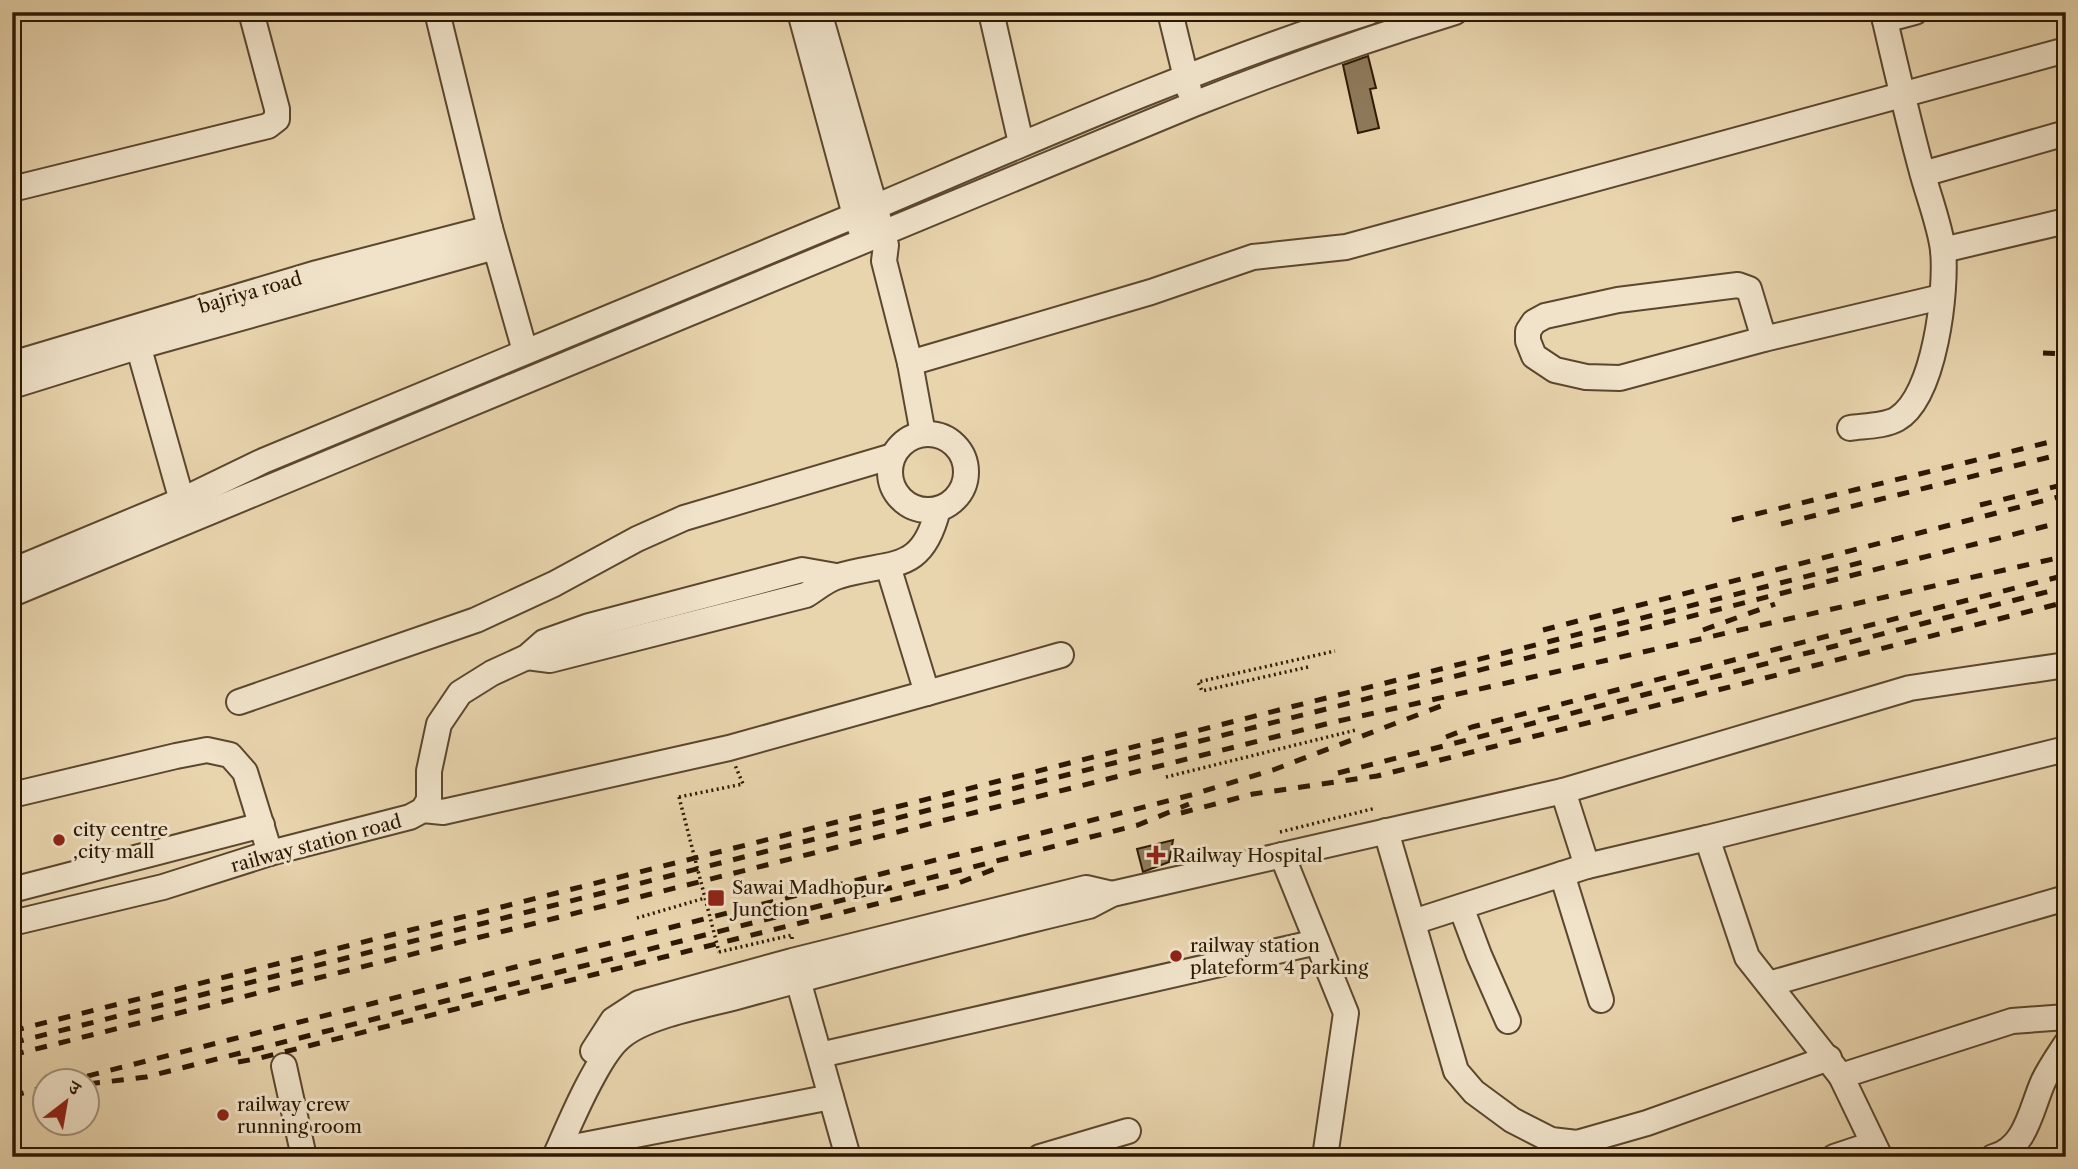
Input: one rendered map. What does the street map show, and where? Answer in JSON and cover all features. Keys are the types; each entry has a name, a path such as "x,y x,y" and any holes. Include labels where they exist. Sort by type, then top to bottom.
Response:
{"street":[{"path":"12,189 268,126 277,119 277,109 251,12"},
{"path":"437,12 493,237 526,351"},
{"path":"800,12 874,236 871,250 884,261 910,363 923,435"},
{"path":"819,12 864,211"},
{"path":"991,12 1021,144"},
{"path":"1170,12 1194,104"},
{"path":"12,594 184,512 263,461 1185,77 1286,39 1369,12"},
{"path":"12,571 184,512 874,236 1271,73 1455,12"},
{"path":"1850,428 1895,420 1912,406 1925,379 1937,341 1943,250 1901,95 1884,16 1915,12"},
{"path":"910,363 1151,292 1253,257 1346,247 2066,50"},
{"path":"1923,174 2066,133"},
{"path":"1943,250 2066,221"},
{"name":"bajriya road","path":"12,364 135,336 317,273 493,237"},
{"path":"1764,339 1749,289 1738,285 1618,300 1545,316 1528,331 1528,341 1534,356 1555,370 1586,377 1620,378 1764,339 1941,297"},
{"path":"12,386 135,336 184,512"},
{"path":"936,435 948,440 964,459 966,472 959,495 938,509 913,508 895,491 890,468 894,456 901,445 911,438 936,435"},
{"path":"239,702 477,620 684,518 894,456"},
{"path":"927,693 888,565 910,559 924,547 932,532 938,509"},
{"name":"railway station road","path":"12,923 163,887 270,853 410,817 423,810 429,800 429,771 439,724 460,693 492,673 527,657 544,642 589,626 802,570 836,576 888,565"},
{"path":"423,810 443,812 729,748 1061,655"},
{"path":"547,1155 604,1057 620,1037 638,1026 669,1015 1089,906 1112,894 1275,845 1386,831 1563,791 1910,688 2066,665"},
{"path":"1413,922 1587,866 2066,749"},
{"path":"12,795 207,750 230,755 245,772 270,853"},
{"path":"1563,791 1587,866"},
{"path":"12,890 262,825"},
{"path":"1386,831 1456,1071 1474,1091 1512,1120 1551,1140 1577,1143 1835,1067 2012,1021 2066,1017"},
{"path":"1707,838 1747,957 1835,1067 1877,1150 1833,1157"},
{"path":"1275,845 1346,1013 1325,1157"},
{"path":"1562,874 1601,1000"},
{"path":"547,1155 597,1041 613,1020 639,1003 792,961 1086,888 1112,894"},
{"path":"1769,984 2066,898"},
{"path":"1461,906 1508,1021"},
{"path":"820,1055 1317,942"},
{"path":"798,980 848,1157"},
{"path":"1993,1157 2004,1154 2013,1146 2029,1121 2044,1080 2066,1044"},
{"path":"285,1066 304,1157"},
{"path":"547,1155 831,1097"},
{"path":"1040,1157 1128,1131"}],"path":[{"path":"1308,667 1202,691 1198,682 1335,651"},
{"path":"1166,777 1356,730"},
{"path":"743,785 679,797 719,952 792,935"},
{"path":"1275,845 1376,808"},
{"path":"638,918 705,898"}],"building":[{"path":"1368,56 1376,88 1370,89 1379,128 1358,133 1343,65"},
{"path":"1173,840 1169,862 1143,872 1137,849"}],"railway":[{"path":"2043,353 2066,354"},
{"path":"1732,520 2066,438"},
{"path":"1781,524 2066,453"},
{"path":"1980,505 2066,484"},
{"path":"1892,540 2066,495"},
{"path":"12,1043 2066,521"},
{"path":"1543,630 1900,538"},
{"path":"12,1055 1330,723 2066,556"},
{"path":"12,1031 1867,561"},
{"path":"1446,737 1472,727 2066,575"},
{"path":"1338,773 2066,587"},
{"path":"1181,813 1253,794 1377,776 2066,602"},
{"path":"1703,630 1775,604"},
{"path":"102,1072 1191,795 1273,770 1441,706"},
{"path":"102,1082 146,1077 1138,825 1189,804"},
{"path":"238,1062 956,884 997,868"},
{"path":"12,1096 32,1091"}],"place":[{"name":"city centre ,city mall","path":"59,840"},
{"name":"Railway Hospital","path":"1156,855"},
{"name":"Sawai Madhopur Junction","path":"716,898"},
{"name":"railway station plateform 4 parking","path":"1176,956"},
{"name":"railway crew running room","path":"223,1115"}]}
